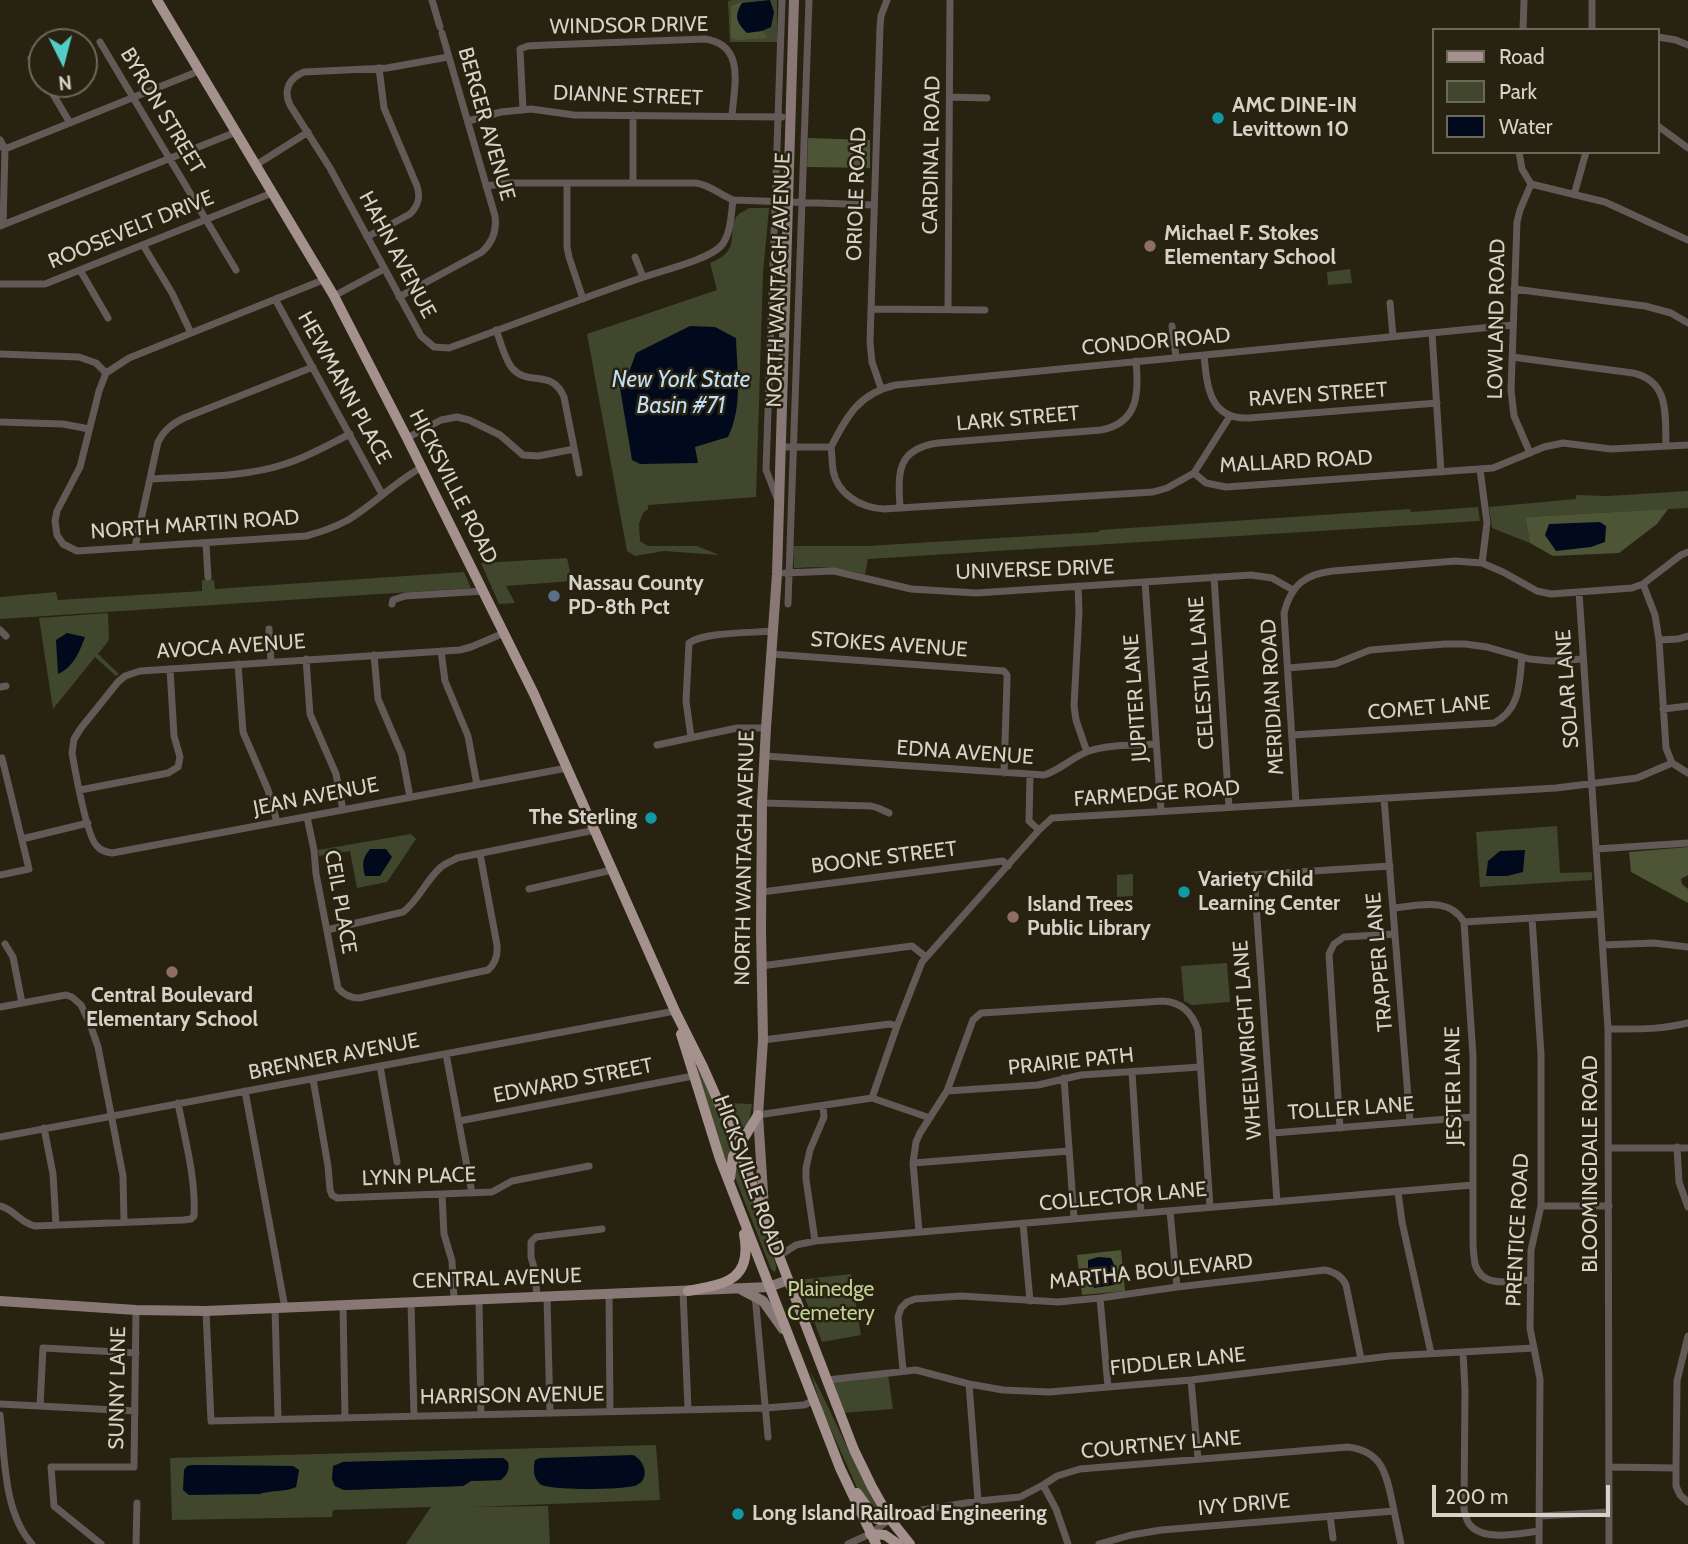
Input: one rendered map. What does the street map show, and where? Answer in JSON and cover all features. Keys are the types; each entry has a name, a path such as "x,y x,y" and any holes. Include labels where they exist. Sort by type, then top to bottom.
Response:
{"main road":[{"name":"HICKSVILLE ROAD","path":"157,0 334,296 534,694 675,1011 727,1119 854,1450 890,1519"},
{"name":"NORTH WANTAGH AVENUE","path":"765,1215 758,1115 763,1040 762,803 777,573 794,0"},
{"name":"HICKSVILLE ROAD","path":"675,1011 731,1189 840,1468 873,1539"},
{"path":"731,1189 731,1163 738,1146 758,1115"},
{"path":"727,1119 738,1128 746,1129 751,1126"},
{"path":"686,1291 729,1281 738,1273 746,1249 740,1211"},
{"name":"CENTRAL AVENUE","path":"136,1310 279,1311 343,1305 738,1289 769,1287 788,1280"},
{"path":"738,1289 766,1304 788,1334"},
{"path":"0,1301 136,1310"},
{"path":"840,1468 875,1518 890,1519 910,1544"},
{"path":"873,1539 885,1535 898,1544"}],"street":[{"name":"BERGER AVENUE","path":"399,297 476,256 489,245 496,226 432,0"},
{"name":"NORTH WANTAGH AVENUE","path":"779,502 766,470 782,0"},
{"name":"NORTH WANTAGH AVENUE","path":"788,604 808,0"},
{"name":"ORIOLE ROAD","path":"881,388 872,362 870,342 880,27 887,0"},
{"name":"CARDINAL ROAD","path":"948,309 950,0"},
{"path":"1523,28 1524,0"},
{"path":"1591,28 1592,0"},
{"path":"1660,37 1688,45"},
{"name":"WINDSOR DRIVE","path":"523,110 520,50 528,46 705,38 723,44 733,58 735,68 732,116"},
{"name":"BYRON STREET","path":"100,42 236,270"},
{"name":"HAHN AVENUE","path":"449,57 379,68 304,72 292,79 287,87 287,98 330,168 421,336 434,347 449,348 706,256 716,251 725,240 733,200"},
{"path":"367,237 410,214 419,197 384,108 379,68"},
{"path":"2,147 200,71"},
{"path":"950,97 986,98"},
{"path":"55,98 70,123"},
{"name":"DIANNE STREET","path":"468,121 501,112 536,109 574,115 790,118"},
{"path":"633,183 634,116"},
{"path":"1660,127 1688,148"},
{"path":"0,140 1,224 236,132"},
{"path":"256,165 307,132"},
{"path":"1519,154 1522,169 1531,184 1605,202 1688,240"},
{"path":"1574,195 1585,154"},
{"path":"486,186 510,183 703,184 733,200 874,205"},
{"path":"567,183 567,247 583,299"},
{"name":"LOWLAND ROAD","path":"1530,453 1518,428 1512,408 1511,390 1517,222 1531,184"},
{"name":"ROOSEVELT DRIVE","path":"0,284 44,284 272,193"},
{"path":"143,245 172,293 191,333"},
{"path":"635,257 643,277"},
{"path":"334,296 384,269"},
{"path":"80,270 108,318"},
{"path":"0,422 63,424 89,429 106,373 129,358 323,280"},
{"path":"1514,289 1644,306 1671,313 1688,323"},
{"name":"HEWMANN PLACE","path":"275,299 382,494"},
{"path":"1390,303 1393,336"},
{"path":"872,309 985,310"},
{"name":"CONDOR ROAD","path":"831,447 851,411 881,388 909,383 1513,325"},
{"path":"1172,326 1175,357"},
{"path":"496,330 508,362 514,370 524,376 552,381 561,390 565,397 579,472"},
{"path":"1432,333 1441,472"},
{"path":"0,354 79,357 96,363 106,373"},
{"name":"RAVEN STREET","path":"1204,355 1210,394 1217,406 1230,416 1249,418 1437,403"},
{"path":"1512,357 1646,377 1657,387 1662,398 1666,446"},
{"name":"LARK STREET","path":"900,508 898,478 901,467 908,456 921,447 938,443 1101,430 1116,426 1130,413 1136,400 1139,386 1136,361"},
{"path":"135,547 158,442 163,432 184,418 313,367"},
{"path":"1194,473 1230,416"},
{"path":"407,438 441,420 457,417 499,435 523,455 538,456 574,449"},
{"name":"NORTH MARTIN ROAD","path":"89,429 80,467 57,511 56,528 59,539 77,551 306,536 337,526 422,467"},
{"path":"150,479 263,470 303,458 350,434"},
{"name":"MALLARD ROAD","path":"831,447 835,478 842,489 860,504 873,509 1153,492 1167,488 1194,473 1206,482 1226,486 1480,469 1501,466 1544,447 1563,443 1611,449 1688,445"},
{"path":"780,447 831,447"},
{"path":"1480,469 1487,523 1482,563"},
{"path":"206,544 208,577"},
{"name":"MERIDIAN ROAD","path":"1296,803 1284,613 1293,590 1307,577 1317,572 1455,561 1482,563 1537,591 1551,594 1632,588 1688,552"},
{"name":"UNIVERSE DRIVE","path":"777,573 834,571 911,589 976,593 1251,575 1272,578 1293,590"},
{"name":"CELESTIAL LANE","path":"1214,578 1229,807"},
{"name":"JUPITER LANE","path":"1145,582 1161,811"},
{"path":"1643,583 1655,615 1659,640 1666,748 1672,763 1688,773"},
{"path":"1078,586 1074,706 1087,752"},
{"path":"393,604 393,600 405,596 484,591"},
{"name":"SOLAR LANE","path":"1579,592 1592,784"},
{"path":"269,629 271,662"},
{"path":"691,737 686,701 689,643 705,636 773,631"},
{"name":"AVOCA AVENUE","path":"88,823 72,753 74,740 125,676 140,671 441,651 471,647 504,633"},
{"path":"1659,640 1688,636"},
{"path":"1288,668 1335,664 1370,650 1446,644 1487,647 1529,659 1584,659"},
{"path":"441,651 445,681 468,737 477,785"},
{"name":"STOKES AVENUE","path":"771,654 1004,671 1007,675 1004,773"},
{"path":"374,655 378,699 402,755 410,797"},
{"name":"COMET LANE","path":"1292,735 1494,723 1508,714 1516,701 1522,657"},
{"path":"306,659 310,714 336,774 343,810"},
{"path":"238,664 243,732 268,790 277,822"},
{"path":"80,790 168,773 178,767 180,757 174,736 170,669"},
{"path":"1663,709 1688,706"},
{"path":"657,745 737,728 766,728"},
{"name":"EDNA AVENUE","path":"765,756 1044,775 1100,748 1156,744"},
{"path":"0,875 29,869 1,759"},
{"name":"FARMEDGE ROAD","path":"872,1098 922,962 1052,818 1556,788 1637,778 1672,763"},
{"name":"JEAN AVENUE","path":"88,823 94,844 112,853 567,768"},
{"path":"1030,775 1029,821 1039,830"},
{"name":"BLOOMINGDALE ROAD","path":"1592,784 1608,1029 1609,1544"},
{"name":"TRAPPER LANE","path":"1384,798 1410,1122"},
{"path":"762,803 871,806 889,813"},
{"name":"CEIL PLACE","path":"307,817 338,988 352,998 488,970 494,965 498,953 480,854"},
{"path":"22,839 88,823"},
{"path":"327,930 403,912 412,906 442,866 457,858 595,830"},
{"path":"1596,849 1688,843"},
{"name":"BOONE STREET","path":"762,891 1003,861 1008,866"},
{"path":"1222,877 1390,866"},
{"path":"529,889 612,870"},
{"name":"WHEELWRIGHT LANE","path":"1254,875 1277,1202"},
{"path":"1393,908 1443,905 1457,912 1464,922 1600,914"},
{"name":"PRENTICE ROAD","path":"1532,918 1541,1054 1541,1206 1531,1250 1530,1328 1540,1379 1539,1544"},
{"name":"JESTER LANE","path":"1464,922 1473,1056 1475,1264 1483,1277 1492,1281 1531,1280"},
{"path":"1340,1128 1329,954 1334,944 1341,939 1395,934"},
{"path":"1603,946 1654,943 1688,947"},
{"path":"5,944 14,961 22,1003"},
{"path":"761,966 912,946 926,957"},
{"path":"0,1007 66,995 81,1005 98,1048 122,1176 124,1222"},
{"path":"919,1231 913,1163 916,1142 947,1091 971,1025 979,1014 1163,1001 1182,1006 1191,1014 1198,1030 1210,1207"},
{"name":"BRENNER AVENUE","path":"0,1137 675,1011"},
{"path":"1608,1029 1656,1030 1688,1023"},
{"path":"763,1040 890,1024 897,1026"},
{"path":"446,1054 472,1193"},
{"path":"380,1066 397,1162"},
{"name":"PRAIRIE PATH","path":"947,1091 1038,1084 1081,1075 1200,1068"},
{"path":"1132,1072 1141,1213"},
{"name":"EDWARD STREET","path":"459,1121 694,1076"},
{"path":"1064,1078 1074,1218"},
{"name":"LYNN PLACE","path":"313,1079 332,1195 337,1198 492,1192 525,1177 589,1166"},
{"path":"245,1091 279,1311 278,1419"},
{"path":"758,1115 872,1098 930,1118"},
{"path":"0,1206 9,1209 29,1225 183,1220 194,1216 192,1176 178,1103"},
{"path":"815,1241 806,1168 810,1150 824,1117 823,1106"},
{"name":"TOLLER LANE","path":"1273,1133 1473,1117"},
{"path":"44,1128 53,1174 56,1224"},
{"path":"1609,1147 1688,1148"},
{"path":"1677,1147 1679,1182 1688,1207"},
{"path":"913,1163 1069,1151"},
{"name":"COLLECTOR LANE","path":"779,1256 796,1245 815,1241 1473,1185"},
{"path":"1398,1192 1402,1222 1431,1353"},
{"path":"442,1195 444,1234 452,1261 454,1300"},
{"path":"1541,1206 1609,1206"},
{"path":"1170,1210 1177,1287"},
{"path":"1023,1223 1030,1301"},
{"path":"550,1412 542,1297 531,1257 531,1242 537,1237 602,1229"},
{"name":"MARTHA BOULEVARD","path":"903,1370 898,1317 901,1308 915,1299 961,1296 1058,1302 1325,1270 1340,1276 1346,1285 1361,1359"},
{"path":"686,1291 688,1409"},
{"path":"609,1294 610,1411"},
{"path":"755,1296 768,1437"},
{"path":"1100,1298 1108,1387"},
{"path":"479,1300 481,1414"},
{"path":"411,1302 414,1416"},
{"path":"343,1305 345,1418"},
{"name":"SUNNY LANE","path":"101,1544 54,1506 51,1467 134,1467 136,1310"},
{"name":"HARRISON AVENUE","path":"206,1311 211,1421 765,1408 804,1405 813,1401"},
{"path":"1688,1336 1677,1381 1676,1468 1676,1486 1680,1495 1688,1502"},
{"path":"40,1406 43,1348 136,1353"},
{"name":"FIDDLER LANE","path":"827,1380 903,1370 924,1371 969,1384 1028,1392 1191,1380 1361,1359 1534,1348"},
{"path":"1464,1352 1464,1510 1467,1520 1482,1534 1539,1531"},
{"path":"1191,1380 1198,1459"},
{"path":"969,1384 978,1501"},
{"path":"0,1404 135,1412"},
{"path":"0,1415 11,1505 17,1522 32,1544"},
{"name":"COURTNEY LANE","path":"848,1544 873,1539 890,1519 899,1514 1020,1497 1063,1474 1080,1469 1357,1448 1373,1456 1382,1466 1401,1544"},
{"path":"1609,1467 1676,1468"},
{"path":"1043,1485 1056,1509 1068,1544"},
{"path":"136,1503 136,1544"},
{"name":"IVY DRIVE","path":"1099,1544 1161,1530 1394,1511"},
{"path":"1540,1516 1609,1512"},
{"path":"1330,1516 1333,1538"},
{"path":"1131,1535 1133,1544"}],"green space":[{"path":"747,0 742,3 747,32 762,31 766,38 731,38 731,6"},
{"path":"777,0 777,42 730,42 728,1"},
{"path":"808,138 870,140 870,168 807,167"},
{"path":"749,208 769,208 763,274 756,497 648,505 639,524 640,541 648,546 697,546 719,555 664,551 635,556 627,551 587,334 717,290 710,263 727,252 731,245 735,220"},
{"path":"1350,269 1352,283 1328,285 1327,272"},
{"path":"1688,491 1688,508 1525,517 1530,543 1492,528 1489,507 1576,499 1576,495 1608,496"},
{"path":"1478,507 1480,521 868,559 865,574 830,568 794,568 793,546 867,546 1410,509 1411,512"},
{"path":"1668,509 1657,524 1619,553 1553,556 1530,543 1525,517"},
{"path":"567,558 572,581 506,586 515,603 499,604 481,563"},
{"path":"464,572 471,588 0,619 0,597 56,592 58,600 202,591 202,580 214,580 215,589"},
{"path":"108,613 109,640 98,654 119,674 116,676 95,657 53,709 39,618"},
{"path":"1557,826 1560,873 1592,872 1592,880 1480,887 1476,832"},
{"path":"411,834 416,839 387,882 357,888 350,851 319,856 318,850"},
{"path":"1688,847 1688,875 1681,879 1688,889 1688,903 1631,872 1629,852"},
{"path":"1133,874 1133,896 1117,897 1117,875"},
{"path":"1227,963 1230,1002 1192,1005 1184,1001 1181,966"},
{"path":"696,1061 734,1146 726,1162 700,1085"},
{"path":"724,1103 752,1104 749,1123 745,1127 737,1125 731,1119"},
{"path":"738,1159 776,1265 774,1272 735,1177"},
{"path":"1121,1250 1125,1291 1082,1295 1077,1255"},
{"name":"Plainedge Cemetery","path":"851,1274 861,1335 822,1342 798,1280"},
{"path":"810,1371 877,1507 876,1511 858,1490 823,1412"},
{"path":"888,1374 893,1409 842,1413 829,1382"},
{"path":"656,1445 660,1500 471,1507 548,1506 550,1544 406,1544 431,1507 333,1510 332,1517 172,1520 170,1458","holes":["503,1458 508,1462 501,1480 471,1481 463,1486 344,1490 335,1486 332,1479 343,1462","187,1466 293,1466 299,1471 296,1487 259,1494"]}],"water":[{"path":"770,0 774,12 771,27 747,33 737,19 742,3"},
{"name":"New York State Basin #71","path":"690,326 715,327 736,338 738,388 733,425 728,437 695,447 698,463 640,464 632,460 619,382 629,372 636,353"},
{"path":"1600,522 1606,526 1605,542 1591,547 1556,551 1545,535 1549,524"},
{"path":"67,633 85,637 72,663 58,674 56,640"},
{"path":"370,849 386,849 392,857 380,876 365,876 363,862"},
{"path":"1525,850 1523,872 1507,876 1486,876 1488,861 1500,851"},
{"path":"1111,1258 1117,1271 1114,1285 1094,1288 1088,1276 1088,1260"},
{"path":"633,1455 643,1465 645,1474 641,1482 630,1487 557,1488 540,1484 534,1473 535,1460 540,1458"},
{"path":"503,1458 509,1467 501,1480 471,1481 463,1486 344,1490 335,1486 332,1479 333,1466 343,1462"},
{"path":"193,1465 293,1466 299,1470 296,1487 287,1490 259,1494 189,1495 183,1490 184,1470"}],"place":[{"name":"AMC DINE-IN Levittown 10","path":"1218,118"},
{"name":"Michael F. Stokes Elementary School","path":"1150,246"},
{"name":"Nassau County PD-8th Pct","path":"554,596"},
{"name":"The Sterling","path":"651,818"},
{"name":"Variety Child Learning Center","path":"1184,892"},
{"name":"Island Trees Public Library","path":"1013,917"},
{"name":"Central Boulevard Elementary School","path":"172,972"},
{"name":"Long Island Railroad Engineering","path":"738,1514"}]}
